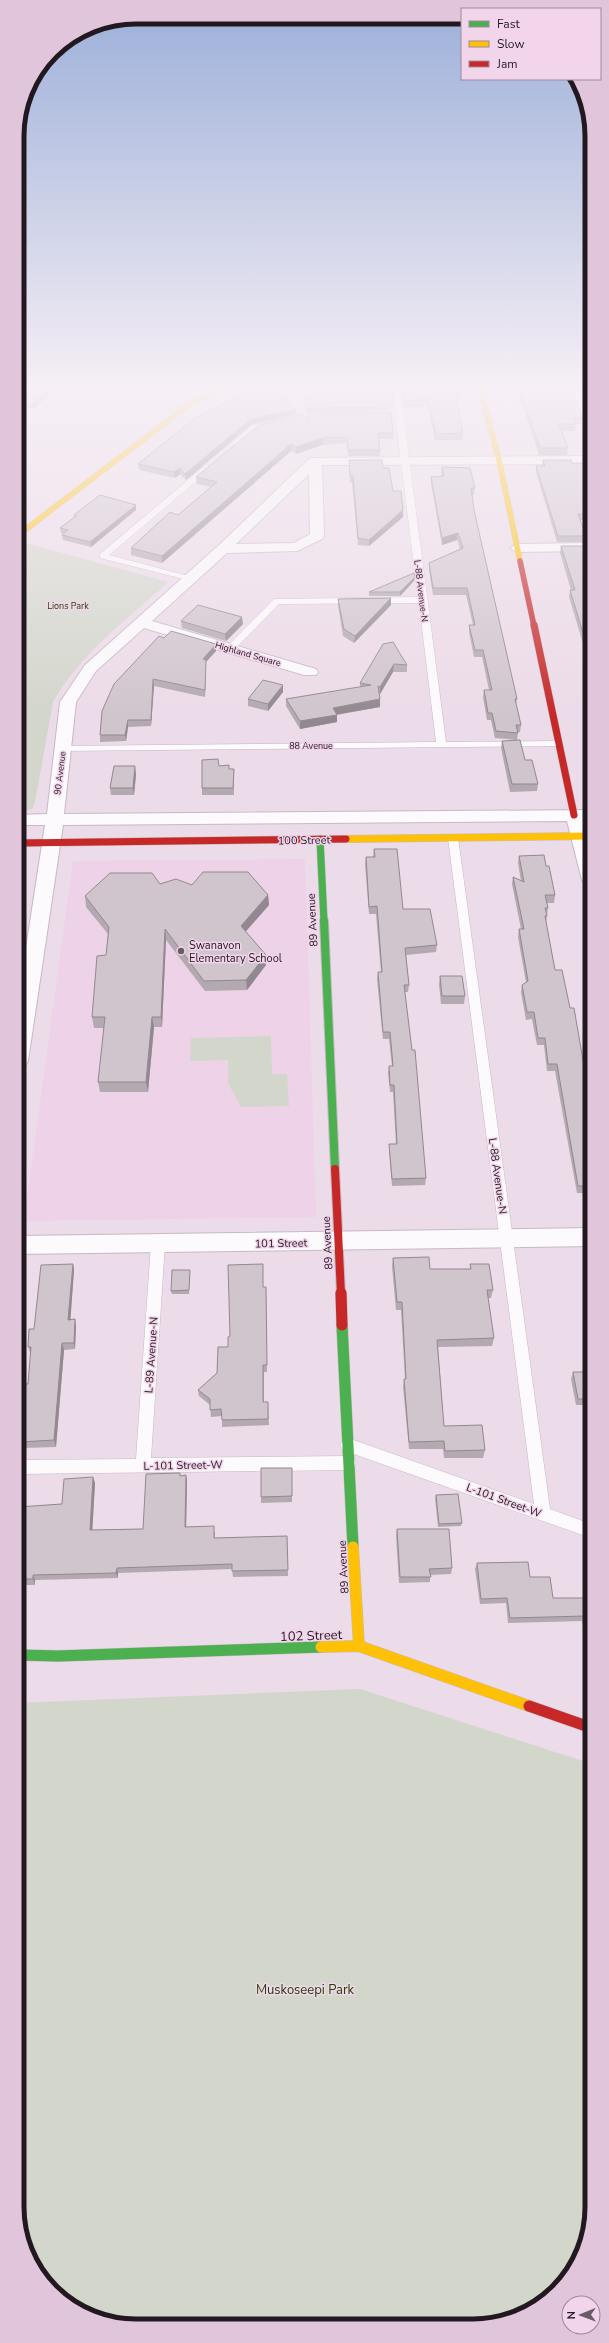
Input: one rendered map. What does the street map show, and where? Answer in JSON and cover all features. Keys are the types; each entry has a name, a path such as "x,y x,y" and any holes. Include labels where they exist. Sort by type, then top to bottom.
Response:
{"street":[{"path":"24,531 66,498"},
{"name":"90 Avenue","path":"24,1023 52,843 68,702 90,668 223,549 276,498"},
{"path":"223,549 297,548 317,536 316,498"},
{"path":"507,498 559,744 583,815 585,829"},
{"path":"518,548 585,547"},
{"name":"Highland Square","path":"140,622 310,672"},
{"name":"100 Street","path":"24,820 583,815"},
{"name":"100 Street","path":"24,843 585,836"},
{"name":"89 Avenue","path":"320,839 348,1463 359,1646"},
{"name":"101 Street","path":"24,1245 339,1242 585,1237"},
{"name":"102 Street","path":"24,1655 58,1656 359,1646 585,1726"}],"lane":[{"path":"171,498 103,556 189,579"},
{"name":"L-88 Avenue-N","path":"409,498 441,746"},
{"path":"230,649 277,601 422,600"},
{"name":"88 Avenue","path":"62,749 559,744"},
{"name":"L-88 Avenue-N","path":"453,838 543,1514"},
{"name":"L-89 Avenue-N","path":"144,1465 158,1244"},
{"name":"L-101 Street-W","path":"348,1445 585,1529"},
{"name":"L-101 Street-W","path":"24,1467 348,1463"}],"shaded area":[{"path":"305,859 316,1217 24,1221 73,861"}],"green space":[{"name":"Lions Park","path":"26,543 168,582 91,653 77,668 53,702 35,802 32,809 24,811 24,545"},
{"path":"271,1036 272,1074 287,1074 289,1106 241,1107 228,1083 228,1060 190,1061 191,1038"},
{"name":"Muskoseepi Park","path":"360,1689 585,1762 585,2214 581,2236 570,2263 557,2281 547,2291 529,2304 509,2313 487,2318 473,2319 136,2319 114,2317 93,2310 68,2296 52,2281 39,2263 33,2250 28,2236 24,2207 24,1703"}],"building":[{"path":"96,498 112,498 136,505 90,542 62,535 68,530 60,528 76,516 74,515"},
{"path":"198,498 228,498 162,556 131,548 170,512 178,515"},
{"path":"355,498 402,498 403,510 369,540 358,538"},
{"path":"435,498 472,498 517,699 515,699 521,725 516,725 518,733 496,731 492,713 488,713 484,690 492,690 483,650 475,650 469,625 475,625 467,588 433,588 429,563 463,548 458,533 442,538"},
{"path":"546,498 585,498 585,514 578,514 585,536 558,536"},
{"path":"561,546 585,546 585,639 570,590 575,590"},
{"path":"414,573 415,577 400,592 369,592"},
{"path":"391,598 355,636 344,629 338,599"},
{"path":"198,605 242,617 225,634 181,621"},
{"path":"171,631 216,644 203,659 206,660 205,690 153,679 151,720 128,720 125,735 100,735 102,711 114,684 159,636 164,638"},
{"path":"393,642 407,665 394,664 380,687 378,686 380,699 333,708 337,715 300,721 286,699 371,685 360,683 383,644"},
{"path":"263,680 283,685 268,704 248,699"},
{"path":"520,740 525,760 532,760 538,784 512,784 502,741"},
{"path":"218,759 219,766 229,765 229,769 234,769 233,788 202,788 202,760"},
{"path":"114,766 135,766 133,788 110,788"},
{"path":"374,849 397,849 403,909 430,909 437,945 405,948 409,985 404,985 412,1050 415,1050 426,1178 392,1179 389,1144 397,1144 394,1085 390,1085 389,1066 393,1066 390,1032 383,1032 378,972 382,972 377,906 369,907 366,857 375,857"},
{"path":"544,855 546,866 549,866 555,895 545,895 548,908 545,908 547,916 545,916 555,970 562,970 570,1008 574,1008 585,1072 585,1186 578,1186 557,1064 548,1064 545,1038 538,1038 534,1012 527,1012 522,985 528,981 519,929 524,929 513,877 524,882 519,856"},
{"name":"Swanavon Elementary School","path":"203,872 248,872 268,895 241,926 266,955 246,980 204,981 165,929 161,1017 152,1017 146,1082 98,1082 105,1017 92,1017 97,956 106,955 109,927 85,896 110,873 152,873 160,884 176,879 192,885"},
{"path":"440,976 462,976 465,996 442,996"},
{"path":"429,1257 430,1269 471,1269 470,1264 489,1264 493,1290 487,1290 494,1338 437,1340 444,1426 482,1425 485,1450 445,1451 444,1441 409,1442 404,1379 406,1379 402,1302 397,1302 393,1258"},
{"path":"73,1264 68,1320 75,1319 74,1343 62,1343 54,1440 24,1442 24,1396 25,1384 28,1384 31,1347 28,1347 29,1329 34,1329 41,1265"},
{"path":"263,1264 263,1287 266,1287 267,1365 263,1365 263,1402 268,1402 268,1419 222,1420 221,1409 210,1410 210,1399 198,1390 217,1373 218,1347 228,1347 228,1337 230,1336 228,1265"},
{"path":"172,1270 190,1270 189,1290 171,1291"},
{"path":"573,1372 585,1372 585,1399 578,1399"},
{"path":"261,1468 292,1468 292,1496 261,1497"},
{"path":"180,1473 180,1476 186,1475 185,1527 214,1526 214,1538 287,1536 288,1570 232,1571 232,1564 117,1568 116,1573 33,1575 33,1579 24,1579 24,1507 62,1504 64,1479 93,1477 90,1530 143,1529 146,1474"},
{"path":"458,1494 462,1523 439,1524 436,1495"},
{"path":"397,1529 449,1529 452,1568 429,1569 431,1577 400,1577"},
{"path":"528,1562 530,1577 550,1577 553,1598 585,1598 585,1616 510,1618 507,1598 481,1599 477,1563"}],"traffic: fast":[{"path":"320,839 335,1169"},
{"path":"342,1325 353,1547"},
{"path":"24,1655 58,1656 321,1647"}],"traffic: slow":[{"path":"24,531 66,498"},
{"path":"507,498 520,561"},
{"path":"346,839 585,836"},
{"path":"353,1547 359,1646"},
{"path":"321,1647 359,1646 529,1706"}],"traffic: jam":[{"path":"520,561 574,815"},
{"path":"24,843 346,839"},
{"path":"335,1169 342,1325"},
{"path":"529,1706 585,1726"}],"place":[{"name":"Swanavon Elementary School","path":"181,951"}]}
